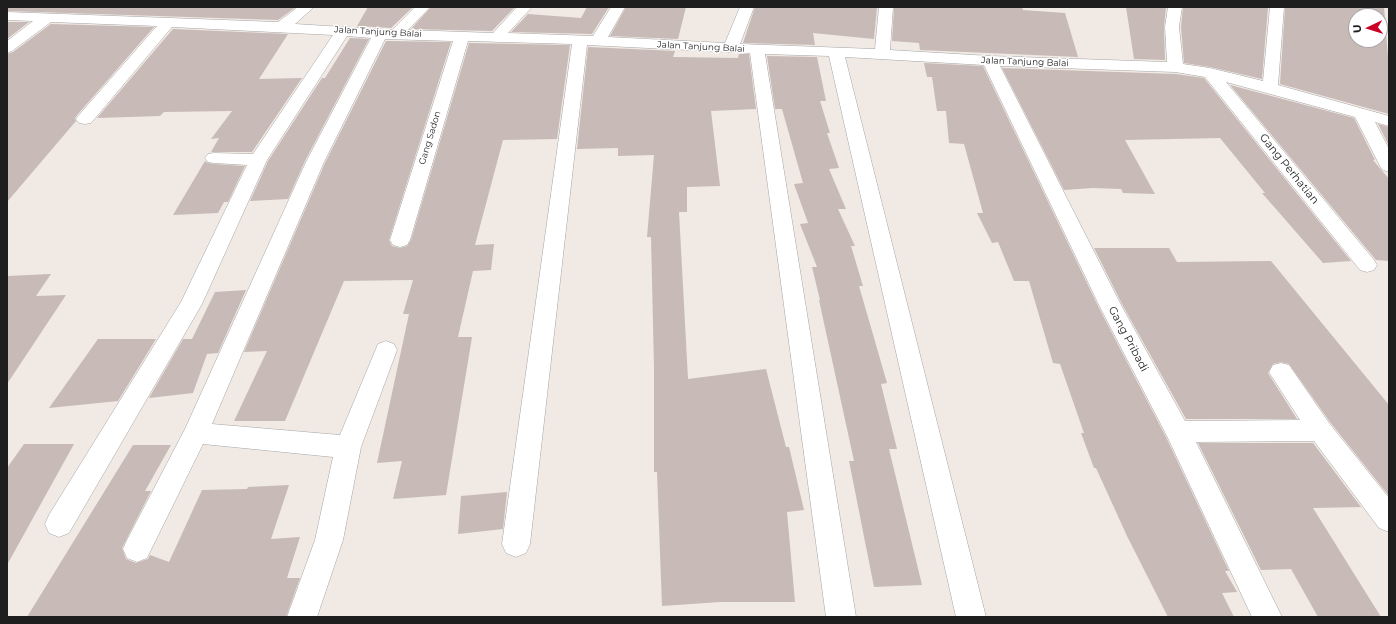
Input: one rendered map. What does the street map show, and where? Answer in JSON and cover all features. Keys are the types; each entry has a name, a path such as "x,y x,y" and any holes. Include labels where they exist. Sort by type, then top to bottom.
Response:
{"street":[{"path":"7,12 16,7"},
{"path":"80,20 99,7"},
{"path":"281,27 307,7"},
{"path":"137,549 196,433 315,162 388,34 423,7"},
{"path":"496,38 525,7"},
{"path":"516,544 589,41 618,7"},
{"path":"731,48 747,7"},
{"path":"882,54 886,7"},
{"path":"1175,7 1172,27 1175,67"},
{"path":"1270,88 1277,7"},
{"path":"208,24 226,10"},
{"name":"Jalan Tanjung Balai","path":"7,16 281,27 388,34 589,41 757,50 836,52 1175,67 1210,73 1270,88 1389,121"},
{"path":"7,48 47,18"},
{"path":"85,119 168,23"},
{"path":"59,524 191,304 258,160 343,31"},
{"name":"Gang Sadon","path":"400,240 462,36"},
{"path":"757,50 841,617"},
{"path":"836,52 971,617"},
{"name":"Gang Pribadi","path":"990,60 1111,307 1178,432 1267,617"},
{"name":"Gang Perhatian","path":"1210,73 1367,265"},
{"path":"1360,112 1389,166"},
{"path":"214,158 258,160"},
{"path":"302,617 329,540 348,447 386,350"},
{"path":"1281,372 1320,430 1389,519"},
{"path":"1178,432 1320,430"},
{"path":"196,433 348,447"}],"building":[{"path":"7,7 296,7 278,20 7,11"},
{"path":"368,7 413,7 391,28 357,26"},
{"path":"431,7 515,7 492,31 411,29"},
{"path":"587,7 609,7 592,34 511,32 528,14 581,18"},
{"path":"626,7 686,7 678,39 610,36"},
{"path":"755,7 877,7 874,39 813,33 815,45 743,43"},
{"path":"894,7 1022,7 1023,10 1065,13 1078,57 920,50 919,43 892,41"},
{"path":"1126,7 1166,7 1164,27 1165,60 1134,59"},
{"path":"1183,7 1268,7 1262,79 1210,67 1184,63 1181,27"},
{"path":"1285,7 1384,7 1348,8 1348,48 1387,48 1389,114 1280,84"},
{"path":"7,22 29,22 7,39"},
{"path":"51,24 154,27 78,114 75,118 76,121 7,202 7,54 13,52"},
{"path":"173,29 288,34 259,79 302,78 252,152 211,152 219,138 211,139 232,111 164,112 160,116 97,118"},
{"path":"350,38 369,39 305,161 288,199 250,201 268,161 322,78 325,78"},
{"path":"386,41 451,42 389,240 392,246 400,248 407,246 411,240 469,43 570,45 557,139 503,140 475,245 494,244 491,270 473,271 458,337 472,337 446,495 393,499 402,461 377,463 409,314 403,314 413,280 344,281 285,421 234,421 267,351 244,352 325,163"},
{"path":"588,47 675,51 673,57 738,58 739,54 749,54 756,109 711,111 720,186 687,187 687,212 679,212 688,379 766,369 786,447 789,447 804,510 787,512 795,602 720,602 662,606 657,472 654,472 654,368 651,237 647,237 654,155 618,156 618,148 577,149"},
{"path":"767,56 817,57 826,101 820,101 830,133 827,133 839,168 829,169 846,209 838,209 855,246 851,246 863,286 859,286 887,383 881,384 897,449 889,449 922,585 874,587 849,461 854,461 812,267 817,267 800,224 808,223 794,184 803,183 782,109 775,109"},
{"path":"924,63 983,66 1099,308 1166,437 1229,571 1225,571 1237,592 1222,593 1234,617 1168,617 1127,536 1096,468 1094,468 1081,433 1084,433 1060,364 1053,363 1029,281 1014,281 998,242 992,243 977,213 983,213 964,144 949,143 946,111 937,111 932,77 927,77"},
{"path":"1002,68 1175,74 1204,78 1351,261 1323,263 1262,193 1265,193 1220,138 1125,140 1155,194 1123,193 1121,189 1093,188 1064,190"},
{"path":"1230,85 1354,118 1375,160 1373,160 1389,179 1389,261 1376,260"},
{"path":"1378,124 1389,127 1389,146"},
{"path":"205,161 214,164 245,166 228,202 224,202 218,213 173,215"},
{"path":"1094,248 1169,248 1177,262 1271,261 1389,405 1389,496 1330,422 1289,364 1281,362 1273,364 1268,373 1297,419 1186,419 1123,306"},
{"path":"51,274 36,296 66,295 7,384 7,276"},
{"path":"246,290 218,353 207,354 193,393 149,398 183,339 192,339 215,292"},
{"path":"98,339 156,339 118,401 49,408"},
{"path":"1198,443 1313,443 1361,507 1313,508 1381,617 1318,617 1291,569 1261,570"},
{"path":"24,444 74,444 7,565 7,468"},
{"path":"133,445 171,445 145,491 151,491 122,548 126,559 136,563 148,559 150,555 169,562 202,490 247,489 248,487 289,485 271,539 300,537 287,578 300,578 286,617 27,617"},
{"path":"507,492 503,529 458,534 461,496"}]}
